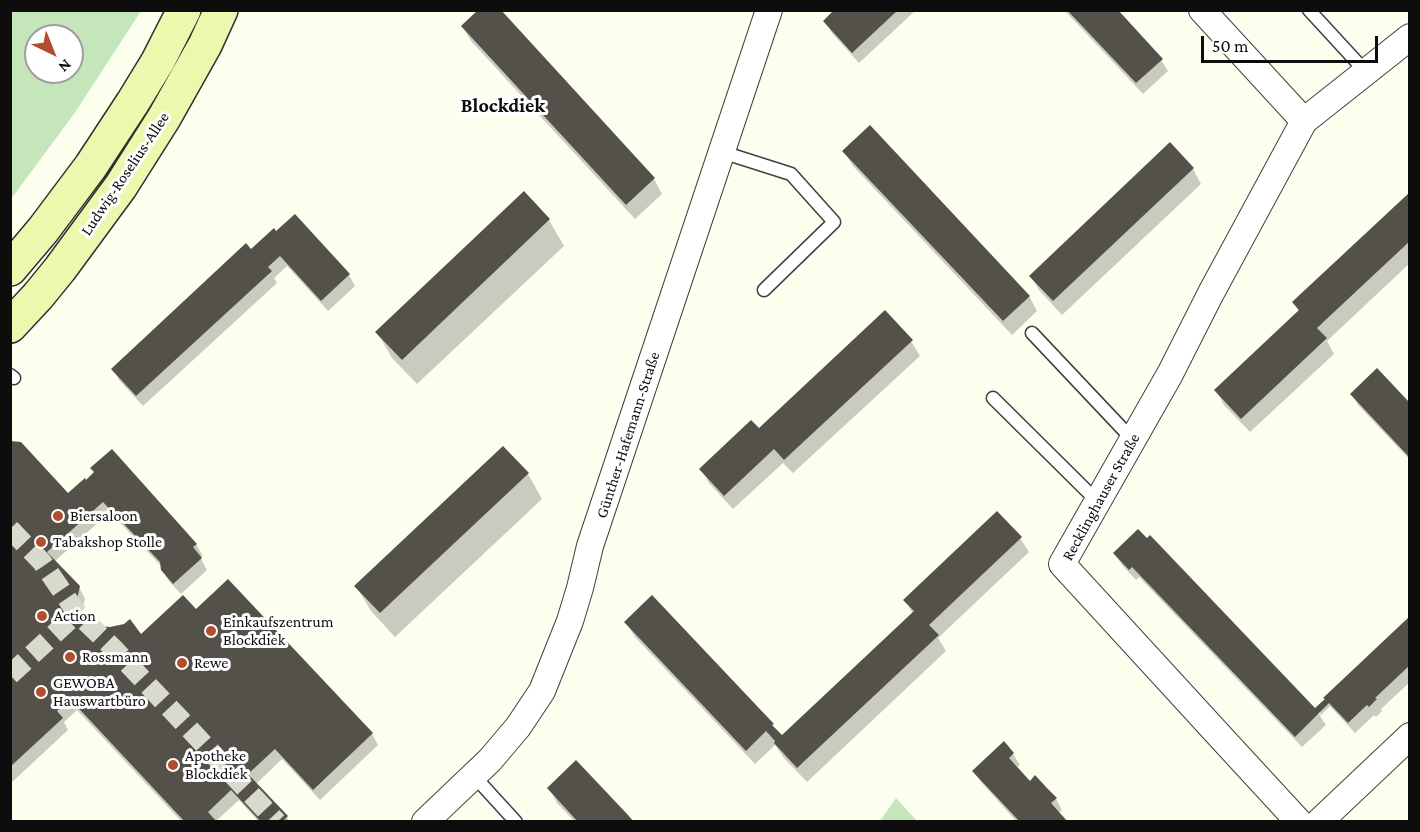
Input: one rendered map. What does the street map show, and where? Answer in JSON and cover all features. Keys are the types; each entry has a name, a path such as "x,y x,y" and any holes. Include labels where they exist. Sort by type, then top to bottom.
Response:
{"main road":[{"name":"Ludwig-Roselius-Allee","path":"10,269 43,230 91,166 153,69 184,10"},
{"name":"Ludwig-Roselius-Allee","path":"10,326 39,296 121,186 164,118 205,45 221,10"}],"street":[{"name":"Günther-Hafemann-Straße","path":"425,822 490,760 518,727 542,691 573,610 590,546 769,10"},
{"path":"1202,10 1304,121 1410,37"},
{"name":"Recklinghauser Straße","path":"1299,822 1062,564 1170,374 1304,121"},
{"path":"1319,822 1410,736"}],"lane":[{"path":"1309,10 1366,72"},
{"path":"722,152 791,174 834,222 764,290"},
{"path":"1032,333 1132,440"},
{"path":"993,398 1098,502"},
{"path":"474,776 516,822"}],"green space":[{"path":"11,10 141,11 74,114 11,199"},
{"path":"896,798 917,821 880,821"}],"building":[{"path":"478,10 501,10 655,178 626,205 461,26"},
{"path":"834,10 898,10 852,53 823,21"},
{"path":"1067,10 1118,10 1163,59 1136,83"},
{"path":"870,125 1030,296 1003,321 842,151"},
{"path":"1170,142 1194,168 1053,301 1029,276"},
{"path":"524,191 550,219 402,360 375,332"},
{"path":"1410,192 1410,241 1317,328 1327,338 1241,419 1214,390 1299,310 1292,302"},
{"path":"295,214 350,274 321,301 280,256 268,267 272,271 136,396 111,369 246,243 251,249 274,228 276,231"},
{"path":"885,310 913,340 784,460 774,449 724,496 699,469 751,420 759,428"},
{"path":"1377,368 1410,403 1410,458 1350,394"},
{"name":"Einkaufszentrum Blockdiek","path":"10,441 21,442 68,493 94,472 90,468 112,449 197,544 193,547 202,558 173,584 161,570 160,562 103,502 47,552 80,586 77,607 91,623 110,627 124,624 130,619 141,634 183,595 196,609 228,579 373,733 313,790 275,749 248,774 288,816 282,822 261,822 231,790 208,812 217,822 185,822 70,699 57,711 63,718 10,767"},
{"path":"503,446 529,473 380,613 354,586"},
{"path":"997,511 1022,537 929,625 939,635 797,768 766,731 746,751 624,622 652,595 782,735 914,611 903,600"},
{"path":"1138,529 1147,538 1150,535 1315,708 1410,616 1410,665 1375,698 1377,699 1369,707 1367,705 1348,723 1329,703 1295,737 1132,567 1129,570 1113,553"},
{"path":"1004,741 1014,753 1009,758 1030,781 1035,775 1057,798 1051,803 1068,822 1020,822 972,771"},
{"path":"576,760 634,822 578,822 547,788"}],"tunnel":[{"path":"10,529 42,562 77,613 115,650 277,822"},
{"path":"10,675 77,613"}],"place":[{"name":"Biersaloon","path":"58,516"},
{"name":"Tabakshop Stolle","path":"41,542"},
{"name":"Action","path":"42,616"},
{"name":"Einkaufszentrum Blockdiek","path":"211,631"},
{"name":"Rossmann","path":"70,657"},
{"name":"Rewe","path":"182,663"},
{"name":"GEWOBA Hauswartbüro","path":"41,692"},
{"name":"Apotheke Blockdiek","path":"173,765"}],"district":[{"name":"Blockdiek","path":"503,106"}]}
